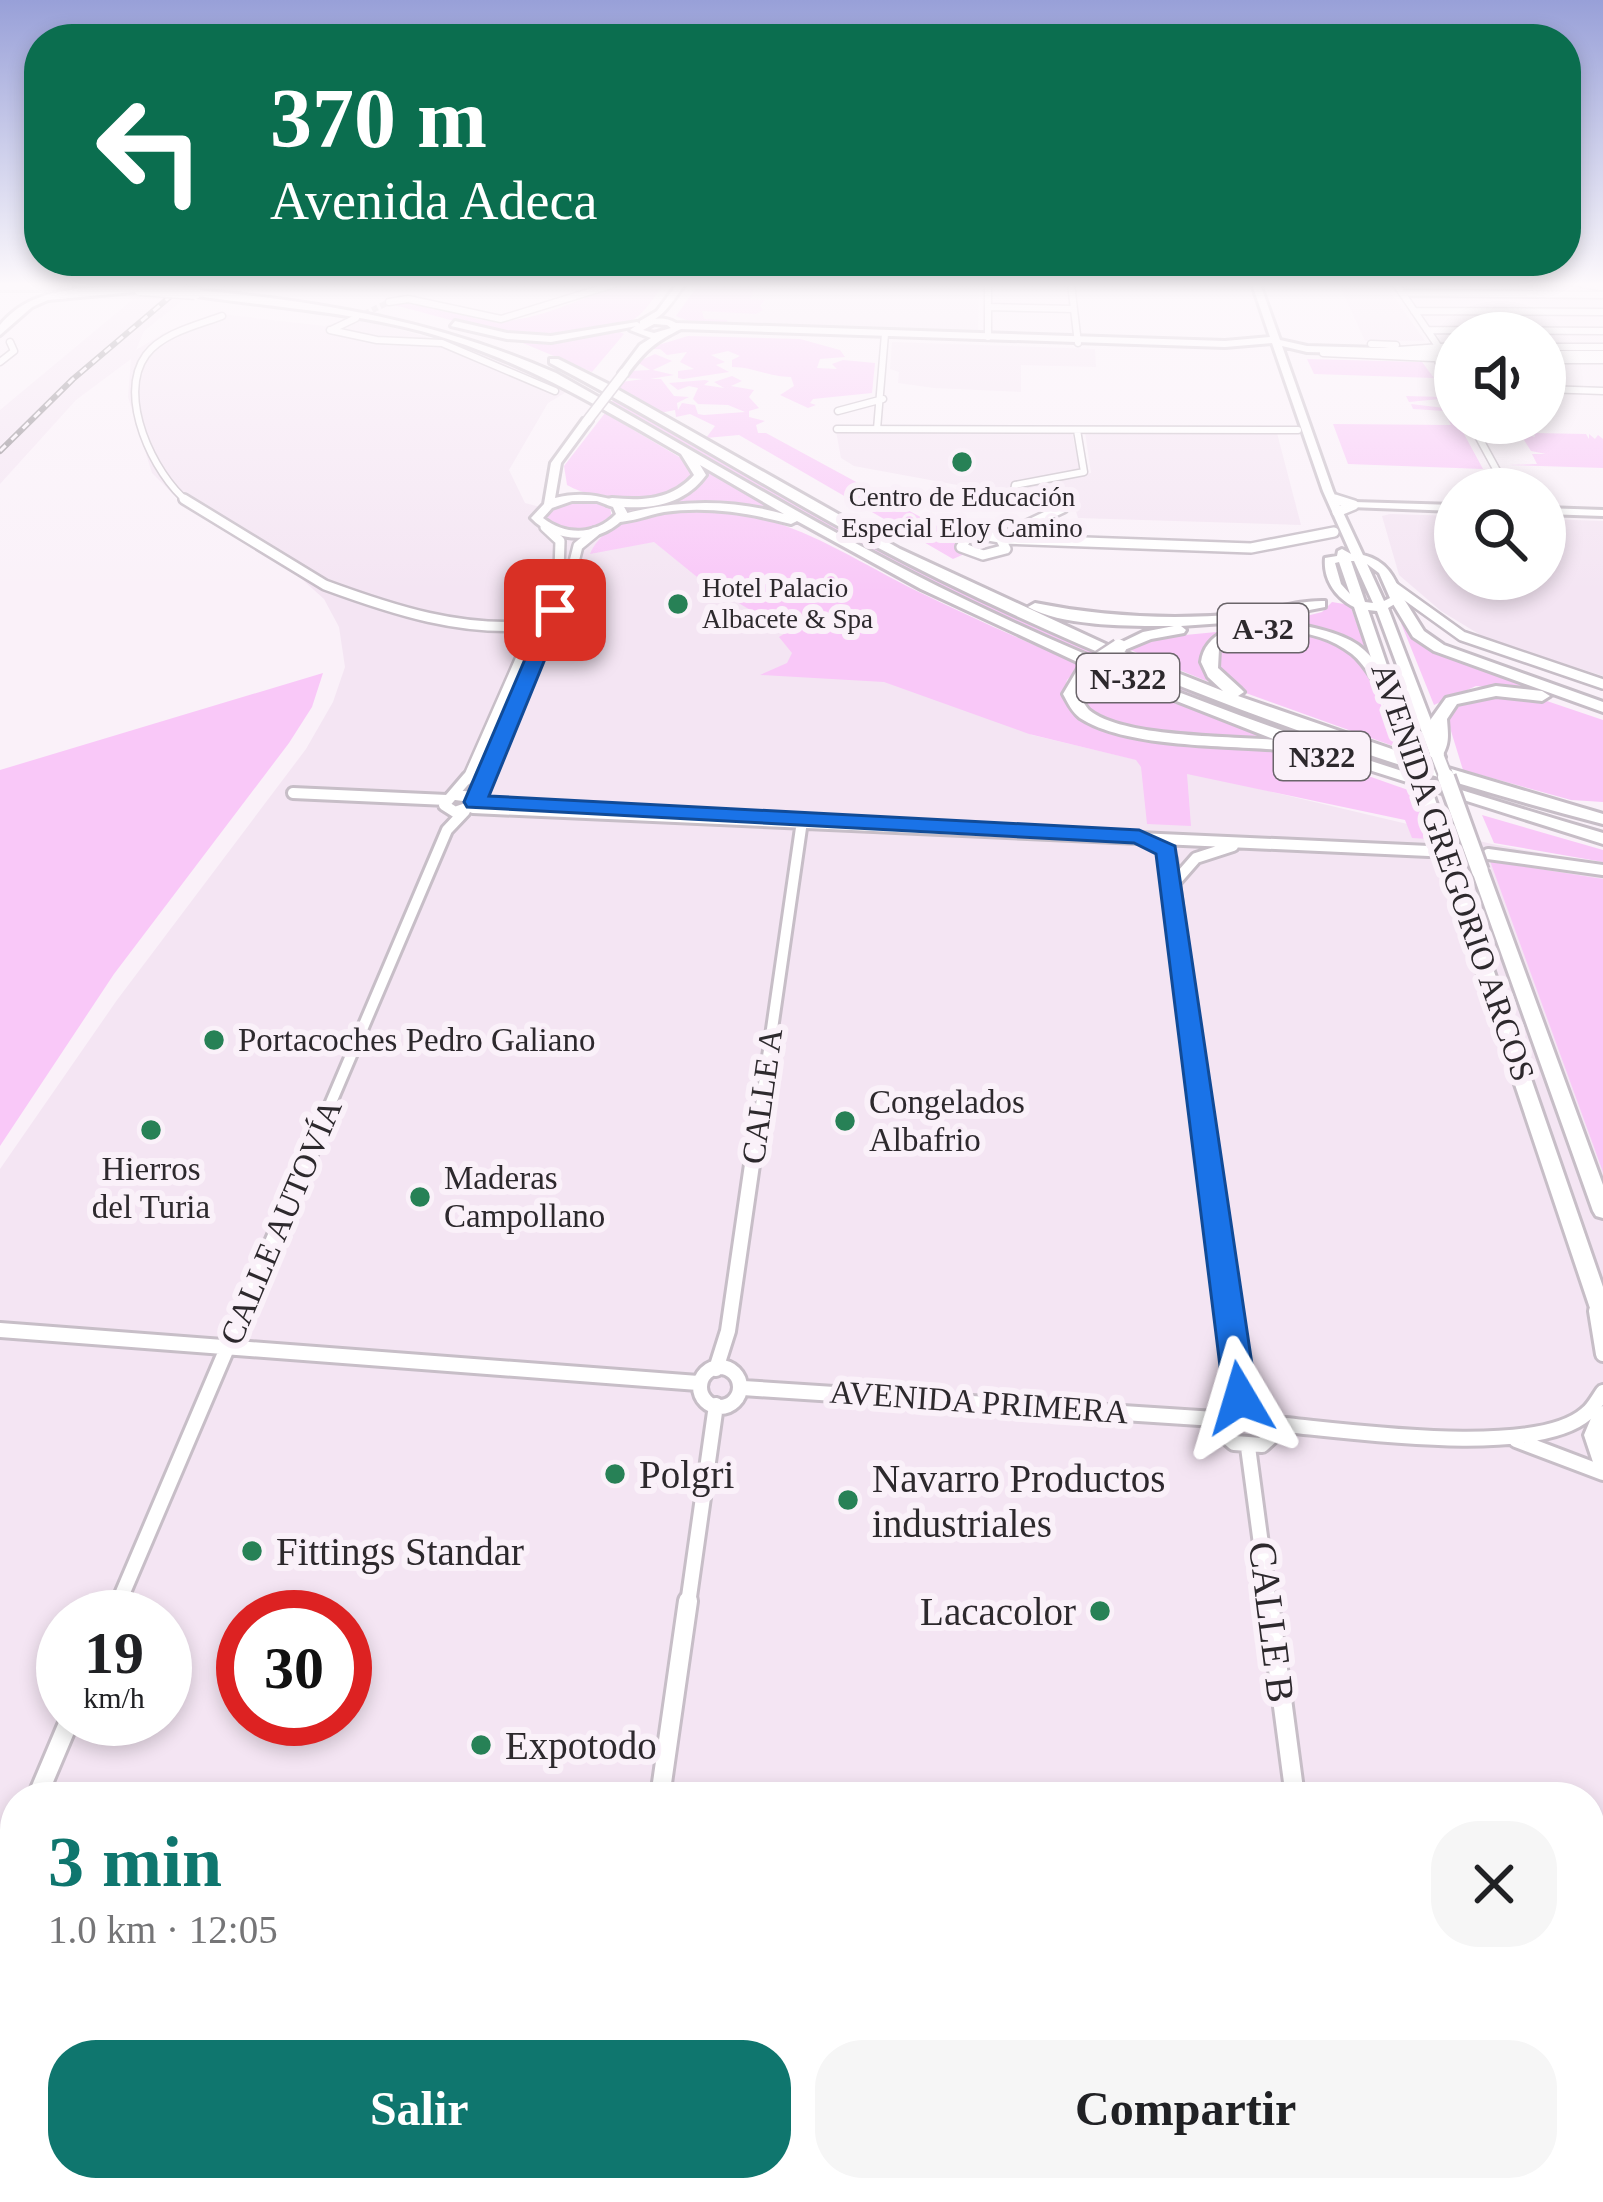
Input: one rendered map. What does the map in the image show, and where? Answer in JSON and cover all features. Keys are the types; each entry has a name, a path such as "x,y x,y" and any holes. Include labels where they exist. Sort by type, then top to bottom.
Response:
{"highway":[{"name":"N-322","path":"573,387 859,550 1096,665 1399,777 1603,841"},
{"name":"N-322","path":"603,387 974,590 1153,668 1273,713 1603,819"},
{"path":"612,502 659,501 693,487 700,469 682,449"},
{"path":"621,519 678,507 746,509 788,519 859,550"},
{"path":"974,590 1059,613 1122,619 1243,618 1320,604 1333,584"},
{"path":"1390,597 1418,634 1439,648 1603,707"},
{"name":"N322","path":"1320,604 1290,617 1148,635 1119,647 1084,670 1073,687 1077,706 1118,731 1285,745 1603,841"},
{"name":"A-32","path":"1273,713 1212,673 1208,655 1219,641 1265,628 1333,638 1360,653 1392,696"},
{"path":"1437,755 1444,709 1464,696 1526,692 1603,716"},
{"path":"1537,800 1603,806"}],"main road":[{"path":"552,474 563,489 612,502 621,509 621,519 595,532 571,533 544,527 537,518 549,504 552,474 613,387"},
{"name":"AVENIDA GREGORIO ARCOS","path":"1285,387 1330,496 1334,524"},
{"name":"AVENIDA GREGORIO ARCOS","path":"1303,434 1349,554 1408,747 1603,1317"},
{"path":"549,504 584,497"},
{"path":"1349,554 1378,563 1390,597 1363,606 1342,597 1333,584 1329,560 1349,554"},
{"name":"AVENIDA GREGORIO ARCOS","path":"1349,554 1390,597 1437,755 1484,862 1603,1211"},
{"path":"1594,1420 1595,1442 1603,1461"}],"street":[{"path":"135,387 154,465 176,493 222,525 351,595 496,629 536,625"},
{"path":"545,387 555,391"},
{"path":"877,429 883,387"},
{"path":"1566,390 1603,391"},
{"path":"838,411 883,399"},
{"path":"837,429 1303,434"},
{"path":"1012,504 1016,485 1084,472 1077,430"},
{"path":"1330,496 1354,505 1434,507"},
{"path":"1001,538 1007,546 997,554 976,554 962,547 963,540 974,535 1251,548 1316,533 1354,505"},
{"path":"1001,538 1063,508"},
{"path":"1566,512 1603,513"},
{"name":"CALLE AUTOVÍA","path":"125,1590 448,827 449,803 536,625 563,556 560,541 544,527"},
{"name":"CALLE AUTOVÍA","path":"448,827 472,805 571,574 578,546 595,532"},
{"path":"1390,597 1473,642 1603,684"},
{"path":"292,794 1430,851"},
{"path":"449,803 472,805"},
{"name":"CALLE A","path":"716,1369 728,1330 802,821"},
{"path":"1134,836 1167,851 1174,882 1240,1398"},
{"path":"1174,882 1204,854 1256,842"},
{"path":"1484,862 1603,873"},
{"path":"1586,1257 1603,1354"},
{"path":"0,1330 698,1384 716,1369 735,1372 742,1388 734,1402 716,1406 703,1400 698,1384"},
{"name":"AVENIDA PRIMERA","path":"742,1388 1215,1419"},
{"path":"1514,1440 1594,1420 1603,1392"},
{"path":"1275,1424 1269,1441 1248,1447 1226,1439 1215,1419 1222,1403 1240,1398 1259,1403 1275,1424 1514,1440 1603,1473"},
{"path":"662,1782 716,1406"},
{"name":"CALLE B","path":"1248,1447 1293,1782"},
{"path":"43,1782 59,1746"}],"shaded area":[{"path":"28,387 94,387 0,484 0,410"},
{"path":"129,387 558,387 568,391 548,403 509,470 525,503 649,535 1032,735 1492,844 1603,864 1603,1782 0,1782 0,1169 117,1000 306,749 333,702 345,667 339,627 324,599 285,564 188,509 152,473"},
{"path":"667,387 674,396 689,397 677,403 678,410 682,403 695,405 698,414 704,415 745,412 728,405 698,404 693,399 698,388 692,387 754,390 749,397 759,408 749,411 749,417 765,421 756,425 758,433 766,433 963,540 969,552 953,559 739,435 706,438 715,426 690,414 676,417 675,410 660,413 617,389"},
{"path":"793,387 873,387 872,393 813,399 810,403 816,405 808,408 780,395"},
{"path":"925,387 1021,387 1021,392"},
{"path":"615,396 840,525 1103,652 1094,658 943,589 612,402"},
{"path":"1406,396 1434,397 1434,400 1409,402"},
{"path":"1411,404 1434,407 1434,410 1413,409"},
{"path":"605,413 686,461 693,471 691,481 664,495 630,500 596,496 567,485 564,466"},
{"path":"1333,424 1434,425 1434,444 1469,444 1482,468 1348,464"},
{"name":"Centro de Educación Especial Eloy Camino","path":"836,431 1072,432 1080,471 1011,486 1006,494 854,466 841,458"},
{"path":"1085,432 1277,433 1301,525 1078,518 1075,508 1023,507 1020,487 1091,473"},
{"path":"1566,434 1586,434 1589,439 1589,434 1595,439 1598,435 1603,439 1603,468 1508,465 1537,464 1532,454 1546,454 1531,451 1527,444 1566,444"},
{"path":"705,468 770,508 705,502 631,511 629,507 685,497 706,478"},
{"path":"584,500 610,507 612,518 579,529 561,527 546,518 549,509"},
{"path":"703,509 790,527 939,602 1081,665 1067,680 1069,705 1086,723 1151,741 1282,749 1414,792 1428,839 1412,838 1405,820 1187,774 1191,826 1147,824 1141,767 1136,760 1029,734 884,682 760,675 787,663 792,653 779,637 787,632 702,581 654,542 590,554 598,541 623,523"},
{"path":"1434,515 1434,600 1566,600 1566,520 1603,521 1603,676 1487,639 1441,611 1399,575 1382,516"},
{"path":"1332,602 1350,605 1367,651 1355,644 1271,625 1322,612"},
{"path":"1401,623 1451,659 1552,692 1476,686 1434,705"},
{"path":"1237,630 1204,648 1202,668 1209,682 1128,649 1154,638"},
{"path":"1255,632 1314,636 1352,656 1376,693 1396,747 1243,692 1217,671 1217,650"},
{"path":"1115,657 1400,761 1404,773 1106,662"},
{"path":"1096,669 1269,737 1190,735 1124,726 1099,716 1084,702 1083,682"},
{"path":"323,673 312,707 289,743 114,974 0,1146 0,770"},
{"path":"1489,695 1538,698 1603,720 1603,802 1571,800 1463,770 1447,718 1454,707"},
{"path":"1482,815 1603,850 1603,862 1494,843"},
{"path":"1490,861 1603,879 1603,1172"}],"railway":[{"path":"0,451 65,387"}],"place":[{"name":"Centro de Educación Especial Eloy Camino","path":"962,462"},
{"name":"Hotel Palacio Albacete & Spa","path":"678,604"},
{"name":"Portacoches Pedro Galiano","path":"214,1040"},
{"name":"Congelados Albafrio","path":"845,1121"},
{"name":"Hierros del Turia","path":"151,1130"},
{"name":"Maderas Campollano","path":"420,1197"},
{"name":"Polgri","path":"615,1474"},
{"name":"Navarro Productos industriales","path":"848,1500"},
{"name":"Fittings Standar","path":"252,1551"},
{"name":"Lacacolor","path":"1100,1611"},
{"name":"Expotodo","path":"481,1745"}],"route":[{"path":"555,610 475,802 1139,836 1167,851 1172,859 1240,1398"}]}
